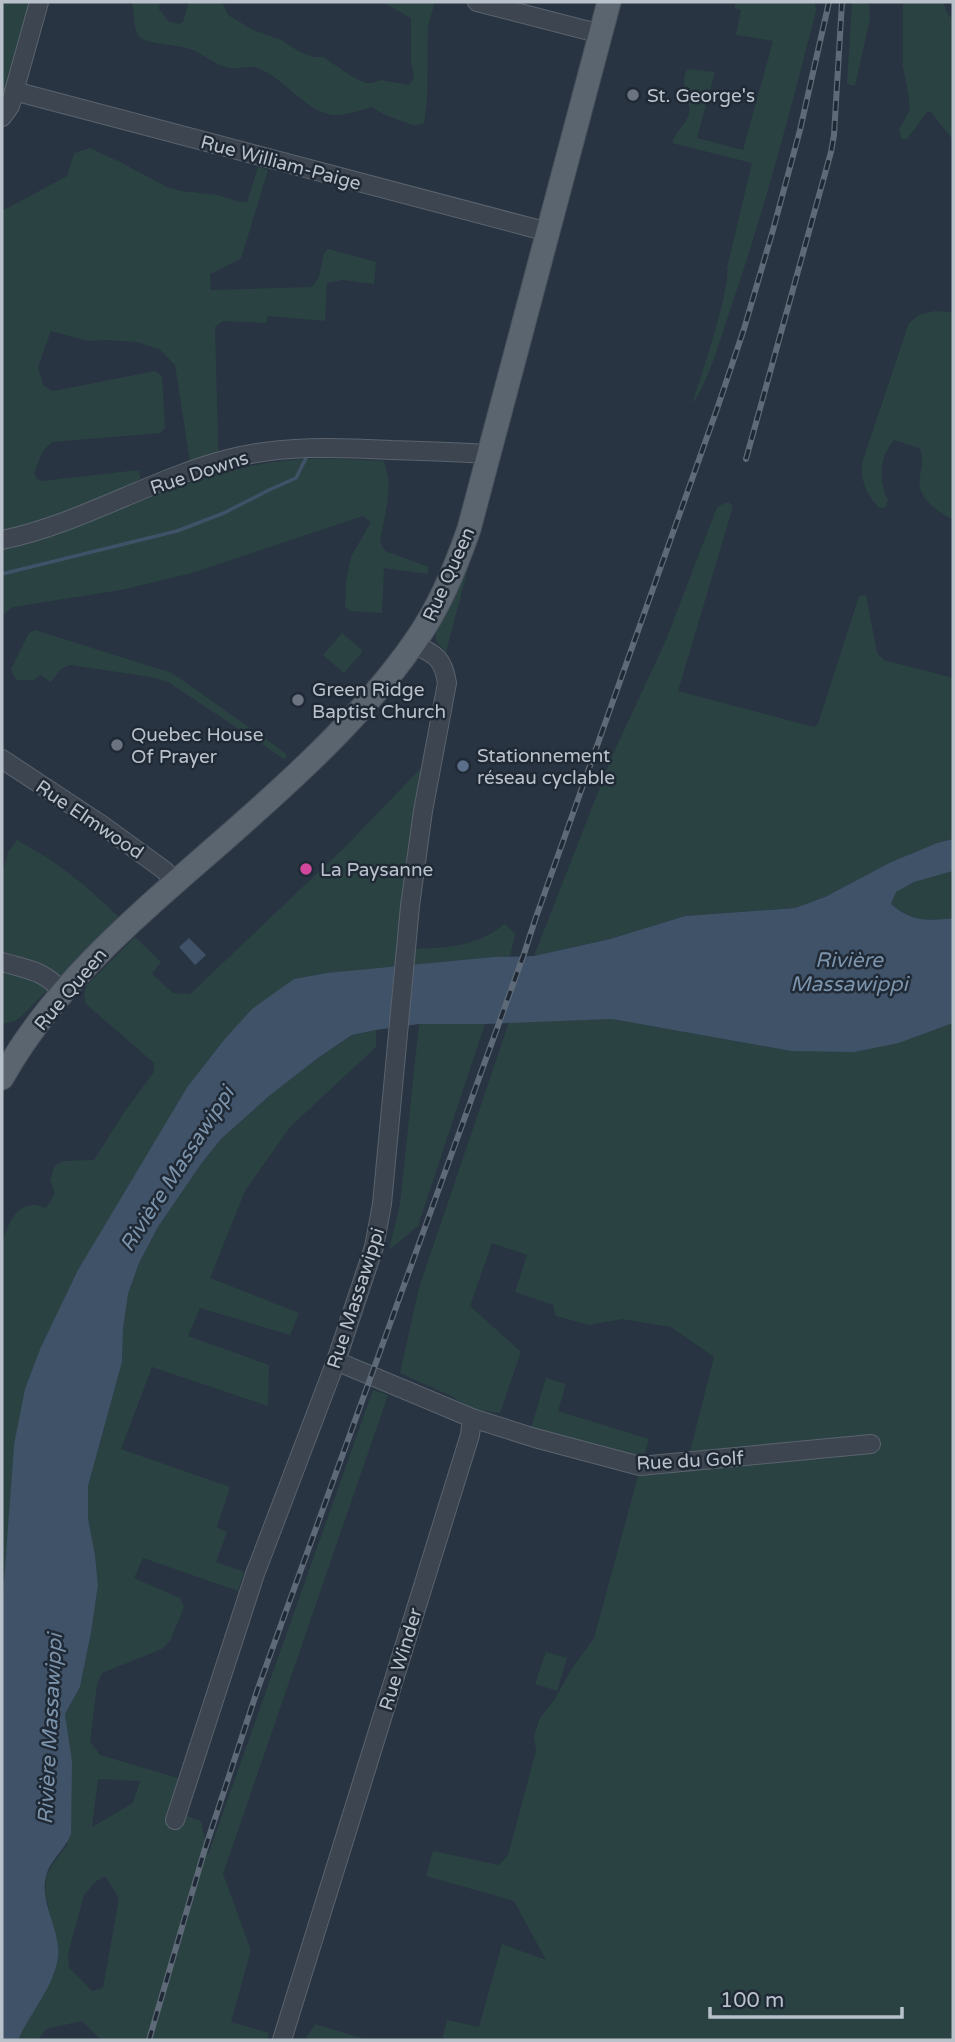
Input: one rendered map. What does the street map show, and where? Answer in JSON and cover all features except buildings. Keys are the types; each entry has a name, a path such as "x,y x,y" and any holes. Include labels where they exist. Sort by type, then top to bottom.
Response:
{"main road":[{"name":"Rue Queen","path":"2,1077 63,992 100,951 277,792 367,701 414,644 439,601 469,529 609,2"}],"street":[{"path":"2,117 10,106 39,2"},
{"path":"477,2 601,34"},
{"name":"Rue William-Paige","path":"14,91 548,232"},
{"name":"Rue Downs","path":"2,540 38,531 226,459 248,455 298,448 488,454"},
{"name":"Rue Massawippi","path":"175,1820 255,1574 336,1361 378,1228 404,956 423,811 447,683 442,663 436,656 414,644"},
{"name":"Rue Elmwood","path":"2,759 102,825 164,870 175,882"},
{"path":"2,962 43,974 63,992"},
{"path":"336,1361 472,1419"},
{"name":"Rue du Golf","path":"472,1419 640,1466 871,1444"},
{"name":"Rue Winder","path":"282,2040 470,1435 472,1419"}],"green space":[{"path":"2,2 30,2 2,103"},
{"path":"131,2 160,2 159,9 169,22 179,24 183,22 189,2 222,2 228,15 253,30 281,40 300,52 323,57 366,83 381,80 409,85 414,78 411,62 411,18 383,2 435,2 428,26 427,102 424,123 415,126 372,107 340,115 325,113 257,68 230,68 187,48 144,39 136,30"},
{"path":"735,2 815,2 816,11 778,156 745,265 711,368 692,405 725,293 727,268 752,163 672,143 689,114 684,81 687,69 715,72 697,138 743,150 773,41 736,35 741,10 735,8"},
{"path":"852,2 869,2 870,19 855,86 847,84"},
{"path":"903,2 943,2 953,19 953,140 931,112 927,112 907,139 902,139 899,130 910,109 903,67"},
{"path":"90,148 167,187 218,195 239,202 247,202 258,167 268,170 241,259 210,274 211,290 312,287 319,277 324,253 328,249 376,262 374,284 343,280 327,283 325,321 268,316 266,323 223,321 215,327 219,475 260,464 300,459 383,461 388,490 380,542 385,551 429,567 427,574 384,568 382,613 350,611 345,607 346,581 351,557 371,522 363,516 192,573 121,590 13,607 2,615 2,211 67,176 74,153","holes":["51,331 88,341 137,342 159,349 175,365 193,481 144,499 139,470 42,481 37,479 34,473 43,451 52,442 160,433 165,428 162,376 155,371 53,391 43,385 38,367"]},
{"path":"935,311 953,312 953,519 933,507 922,493 919,483 922,458 919,448 894,440 885,454 882,477 888,500 886,507 879,508 875,503 865,487 862,475 862,463 909,323 919,315"},
{"path":"728,502 732,505 732,510 678,691 814,727 818,724 859,596 866,595 877,653 884,660 953,678 953,839 891,862 825,897 795,908 685,916 610,939 534,956 613,754 666,640 717,507"},
{"path":"477,535 446,652 436,641 435,629"},
{"path":"35,630 172,673 280,749 286,754 286,758 168,682 151,677 70,665 61,669 51,682 40,675 34,680 16,680 11,669 29,633"},
{"path":"342,633 363,651 344,673 323,655"},
{"path":"423,766 400,949 442,948 468,943 505,924 515,934 510,956 326,973 294,979 14,1445 2,1640 2,1245 16,1213 27,1206 46,1208 55,1194 50,1180 55,1165 64,1161 94,1160 154,1072 154,1063 86,1004 84,995 87,985 135,937 161,962 152,974 173,993 190,994 345,847"},
{"path":"17,840 48,858 83,884 119,917 23,1015 15,1021 2,1024 2,875 8,852"},
{"path":"953,871 953,918 920,919 891,904 895,892 914,882"},
{"path":"612,1019 791,1051 899,1043 953,1023 953,2040 442,2040 447,2020 479,2027 502,1944 546,1960 514,1901 426,1876 433,1851 499,1865 508,1855 536,1751 534,1736 540,1718 594,1638 638,1476 685,1471 714,1357 671,1327 622,1319 589,1325 556,1316 553,1305 515,1292 527,1255 492,1243 470,1306 521,1352 500,1413 471,1409 453,1397 400,1373 419,1288 509,1022"},
{"path":"419,1024 485,1024 418,1226 389,1250 400,1204"},
{"path":"376,1030 376,1047 290,1127 245,1191 210,1278 299,1313 290,1335 200,1308 188,1336 269,1365 268,1406 152,1367 121,1449 230,1487 217,1527 227,1532 216,1562 244,1572 238,1591 143,1558 134,1578 180,1598 184,1607 170,1641 162,1649 102,1673 97,1685 90,1741 100,1755 178,1778 169,1810 201,1821 208,1855 373,1390 388,1395 223,1874 251,1950 231,2022 269,2033 267,2040 101,2040 82,2021 46,2029 38,2040 18,2040 25,2022 54,1973 58,1954 45,1892 46,1876 67,1845 65,1714 80,1687 98,1585 88,1518 88,1486 122,1362 128,1294 139,1263 158,1227 221,1139 269,1096 353,1035","holes":["98,1779 140,1781 133,1803 92,1827","105,1876 119,1898 103,1988 92,1991 69,1968 68,1954 84,1895 95,1882"]},
{"path":"546,1378 566,1384 558,1411 649,1439 642,1463 531,1428"},
{"path":"546,1652 567,1658 557,1691 535,1684"},
{"path":"315,2024 368,2040 305,2040"}],"water":[{"name":"Rivière Massawippi","path":"953,839 953,871 914,882 896,892 891,904 920,919 953,918 953,1023 899,1043 854,1052 791,1051 612,1019 419,1024 376,1030 352,1035 318,1058 269,1096 221,1139 201,1164 158,1227 139,1263 128,1294 122,1362 88,1486 88,1518 98,1585 80,1687 65,1714 72,1762 71,1834 46,1876 45,1896 56,1937 58,1957 52,1979 18,2040 2,2040 2,1610 14,1445 25,1389 41,1347 78,1270 188,1086 224,1040 252,1009 294,979 326,973 494,957 534,956 610,939 685,916 795,908 825,897 891,862"},
{"path":"189,938 206,955 195,965 179,947"}],"waterway":[{"path":"2,574 177,531 224,513 296,478 308,454"}],"railway":[{"path":"149,2040 204,1852 257,1691 524,954 744,329 800,130 829,2"},
{"path":"746,459 831,152 842,2"}],"place":[{"name":"St. George's","path":"633,95"},
{"name":"Green Ridge Baptist Church","path":"298,700"},
{"name":"Quebec House Of Prayer","path":"117,745"},
{"name":"Stationnement réseau cyclable","path":"463,766"},
{"name":"La Paysanne","path":"306,869"}]}
